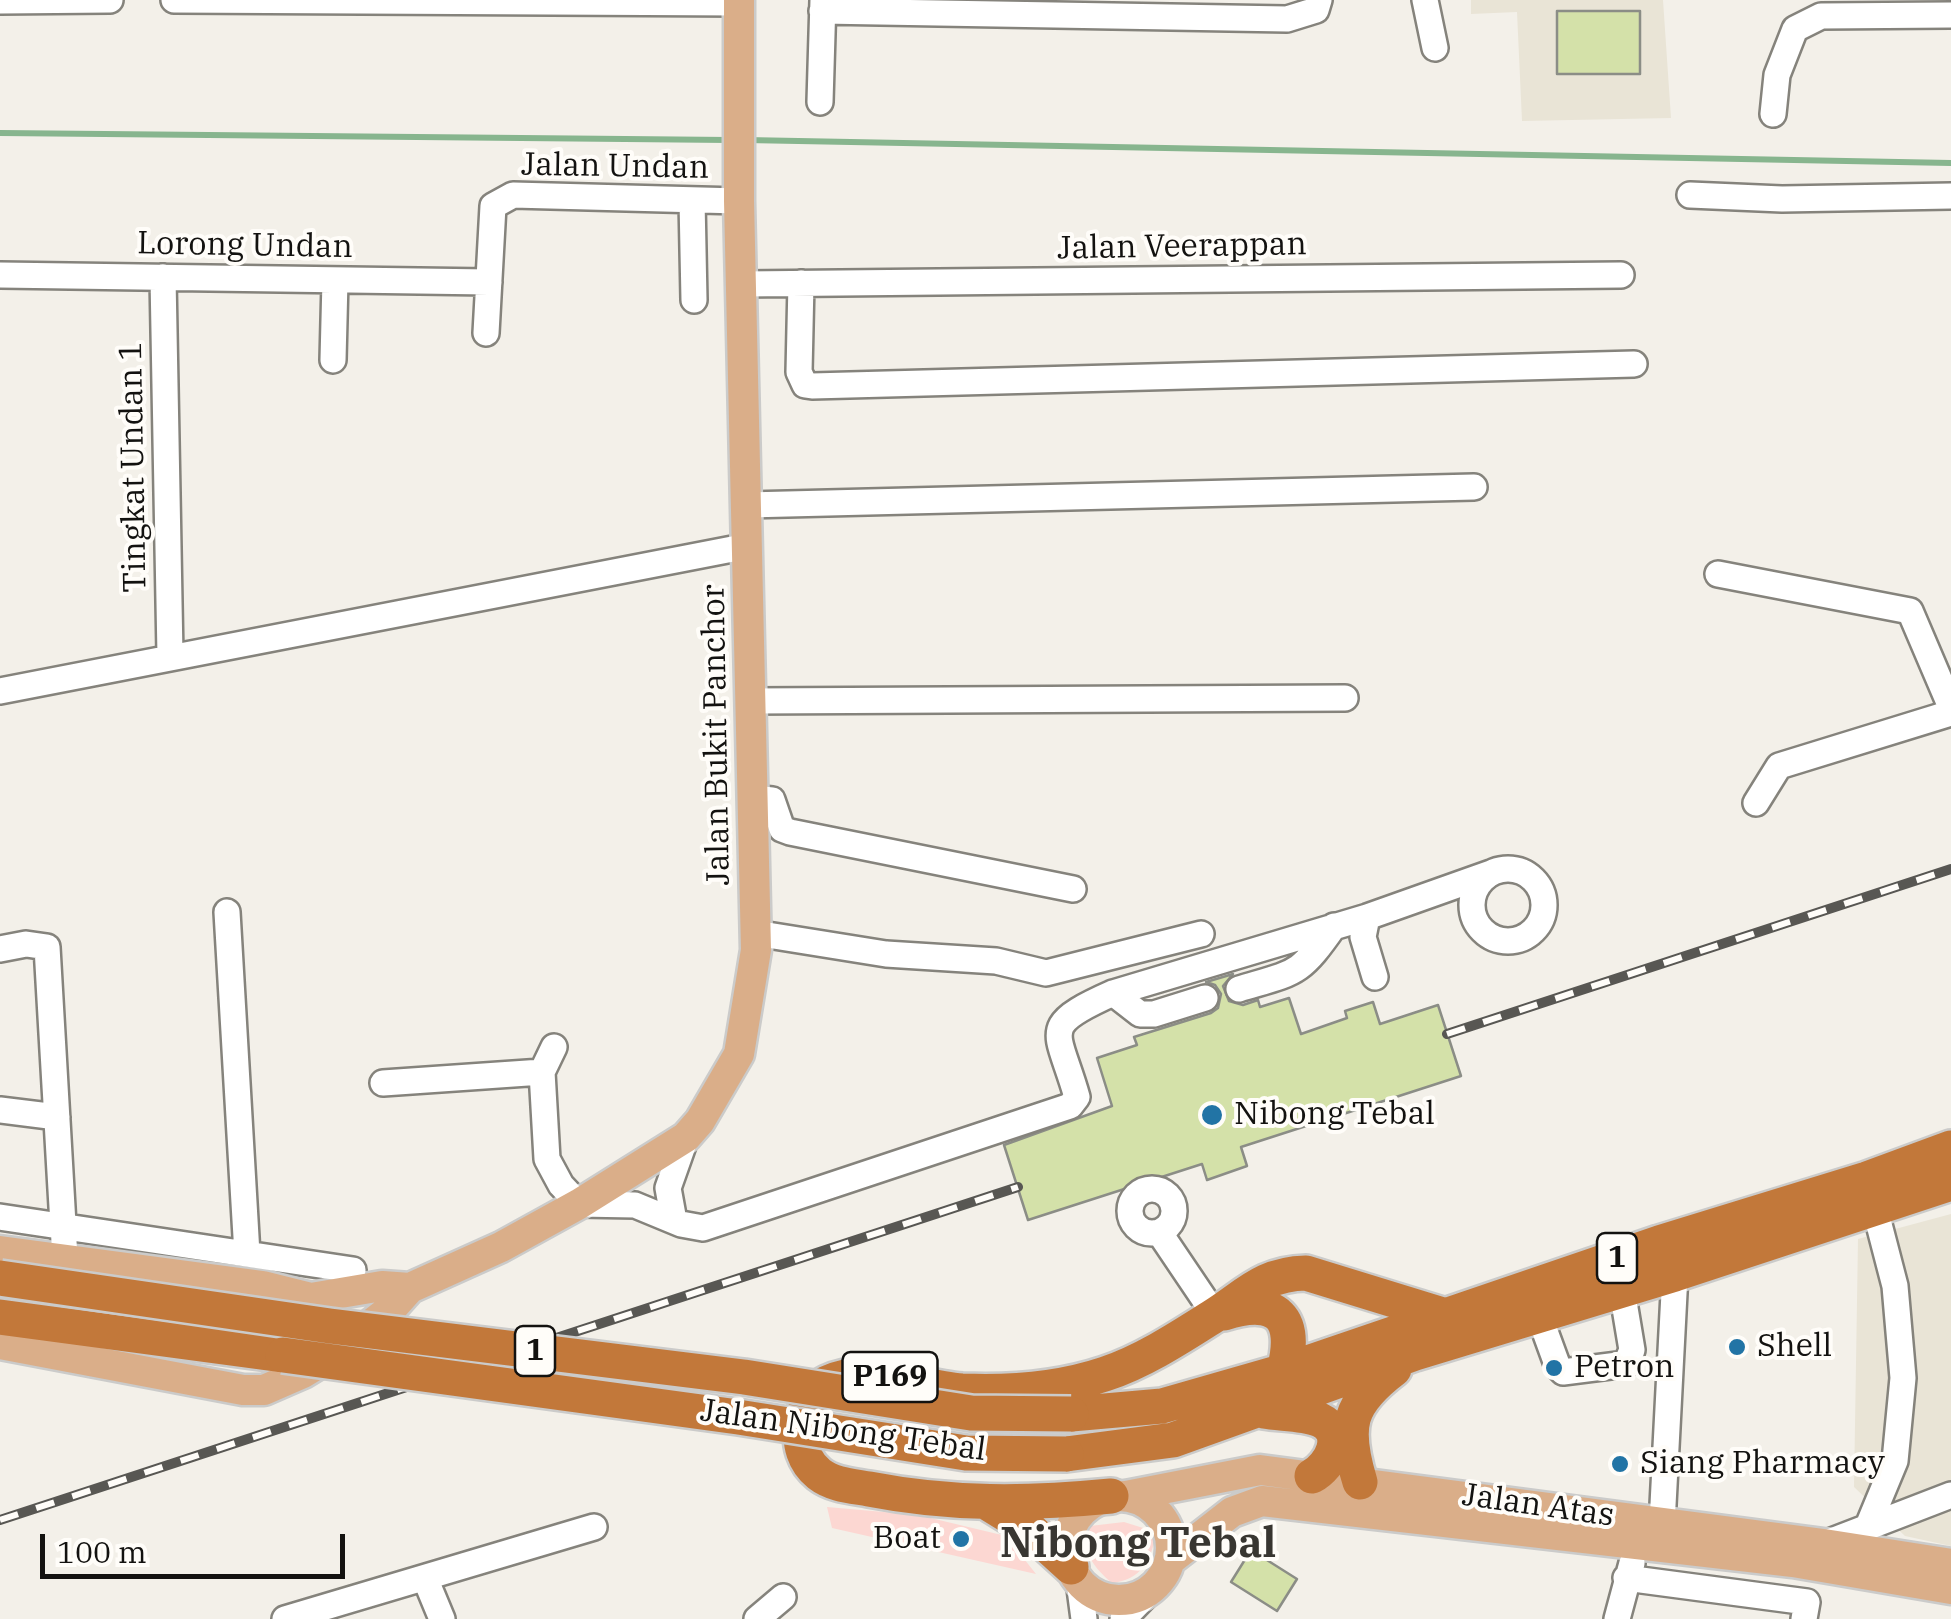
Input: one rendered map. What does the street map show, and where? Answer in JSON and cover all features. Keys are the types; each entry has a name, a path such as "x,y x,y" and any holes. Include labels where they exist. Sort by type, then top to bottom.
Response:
{"highway":[{"name":"Jalan Nibong Tebal","path":"0,1278 330,1326 744,1377 972,1413 1071,1414 1162,1406 1284,1371 1951,1148"},
{"name":"Jalan Nibong Tebal","path":"0,1317 738,1416 966,1453 1066,1454 1173,1440 1415,1353 1951,1184"},
{"name":"P169","path":"1216,1316 1243,1292 1288,1274 1306,1273 1449,1317"},
{"path":"1216,1316 1237,1309 1277,1311 1287,1323 1289,1335 1284,1371"},
{"name":"Jalan Atas","path":"1119,1496 987,1503 925,1500 835,1483 820,1475 803,1452 800,1432 806,1404 822,1385 858,1374 960,1391 1047,1388 1107,1374 1216,1316"},
{"path":"1360,1482 1350,1440 1358,1402 1372,1386 1415,1353"},
{"path":"1258,1410 1320,1420 1328,1428 1334,1437 1333,1458 1324,1470 1312,1476"},
{"name":"Jalan Atas","path":"987,1503 1027,1527 1075,1574"}],"main road":[{"name":"Jalan Bukit Panchor","path":"0,1344 242,1390 264,1390 326,1360 394,1307 410,1288 501,1247 580,1204 686,1137 738,1054 756,934 739,202 740,2"},
{"name":"Jalan Bukit Panchor","path":"0,1251 263,1286 311,1298 382,1286 410,1288"},
{"path":"311,1298 322,1310 328,1326 326,1360"},
{"name":"Jalan Atas","path":"1119,1496 1260,1470 1360,1482 1951,1590"},
{"path":"1119,1496 1143,1502 1157,1512 1167,1527 1170,1561 1152,1589 1138,1597 1106,1599 1075,1574 1067,1552 1074,1522 1096,1501 1119,1496"},
{"name":"Jalan Atas","path":"1170,1561 1232,1512 1262,1500 1650,1534 1824,1544 1951,1564"}],"street":[{"path":"0,1 110,0"},
{"path":"174,0 740,2"},
{"path":"1424,0 1435,48"},
{"path":"820,102 822,5 1287,19 1318,5"},
{"path":"1773,114 1777,75 1795,29 1821,16 1951,16"},
{"name":"Jalan Undan","path":"489,282 493,206 513,195 739,202"},
{"path":"1690,195 1782,199 1951,196"},
{"path":"692,200 694,300"},
{"name":"Lorong Undan","path":"0,275 489,282"},
{"name":"Jalan Veerappan","path":"742,284 1621,275"},
{"name":"Tingkat Undan 1","path":"162,278 170,656"},
{"path":"333,360 335,280"},
{"path":"486,333 489,282"},
{"path":"800,283 799,372 805,385 812,386 1634,364"},
{"path":"747,504 1474,487"},
{"path":"0,691 748,546"},
{"path":"1718,574 1910,611 1951,710 1779,766 1756,803"},
{"path":"751,701 1345,698"},
{"path":"753,798 772,800 782,829 790,832 1073,889"},
{"path":"554,1048 542,1072 546,1158 561,1185 580,1204 635,1205 703,1228 1070,1106 1076,1097 1057,1042 1061,1025 1075,1010 1114,994 1367,917 1410,900 1492,872 1514,869 1534,880 1544,900 1539,923 1521,939 1497,940 1477,924 1472,913 1450,899 1410,900"},
{"path":"1472,913 1476,889 1492,872"},
{"path":"227,912 247,1254"},
{"path":"1367,917 1363,937 1374,978"},
{"path":"1239,989 1294,973 1308,962 1334,926"},
{"path":"756,934 886,954 996,961 1046,973 1202,934"},
{"path":"0,949 26,944 46,947 65,1259"},
{"path":"1114,994 1140,1014 1154,1014 1205,998"},
{"path":"383,1083 542,1072"},
{"path":"0,1110 57,1117"},
{"path":"674,1221 668,1188 686,1137"},
{"path":"639,1168 674,1221"},
{"path":"1868,1526 1895,1461 1903,1378 1895,1286 1875,1209"},
{"path":"0,1217 352,1270"},
{"path":"1159,1232 1216,1316"},
{"path":"1618,1619 1626,1578 1650,1534 1675,1274"},
{"path":"1540,1315 1563,1372 1626,1364 1632,1350 1622,1290"},
{"path":"1824,1544 1951,1494"},
{"path":"285,1619 594,1526"},
{"path":"1075,1574 1084,1619"},
{"path":"425,1578 442,1619"},
{"path":"1626,1578 1805,1610"},
{"path":"1124,1619 1152,1589"},
{"path":"757,1619 784,1597"}],"shaded area":[{"path":"1471,0 1663,0 1671,118 1522,121 1517,12 1471,14"},
{"path":"1951,1214 1951,1546 1905,1536 1854,1487 1858,1239"},
{"path":"827,1507 918,1515 1006,1536 1036,1574 832,1528"},
{"path":"1124,1522 1156,1532 1148,1560 1138,1573 1112,1583 1090,1558 1087,1535 1090,1526"}],"building":[{"path":"1557,11 1640,11 1640,74 1557,74"},
{"name":"Nibong Tebal","path":"1233,974 1223,986 1229,1001 1243,1005 1258,1000 1260,1007 1289,998 1301,1034 1347,1018 1345,1011 1373,1002 1380,1024 1438,1005 1461,1076 1241,1147 1247,1166 1207,1180 1202,1164 1028,1220 1004,1145 1112,1106 1097,1058 1137,1045 1134,1037 1211,1013 1218,1008 1221,994 1215,985 1206,982"},
{"path":"1251,1550 1297,1579 1277,1611 1231,1582"}],"waterway":[{"path":"0,133 729,140"},
{"path":"746,140 1951,163"}],"railway":[{"path":"1447,1034 1951,869"},
{"path":"0,1520 1018,1187"}],"place":[{"name":"Nibong Tebal","path":"1212,1115"},
{"name":"Shell","path":"1737,1347"},
{"name":"Petron","path":"1554,1368"},
{"name":"Siang Pharmacy","path":"1620,1464"},
{"name":"Boat","path":"961,1539"}],"district":[{"name":"Nibong Tebal","path":"1138,1545"}]}
